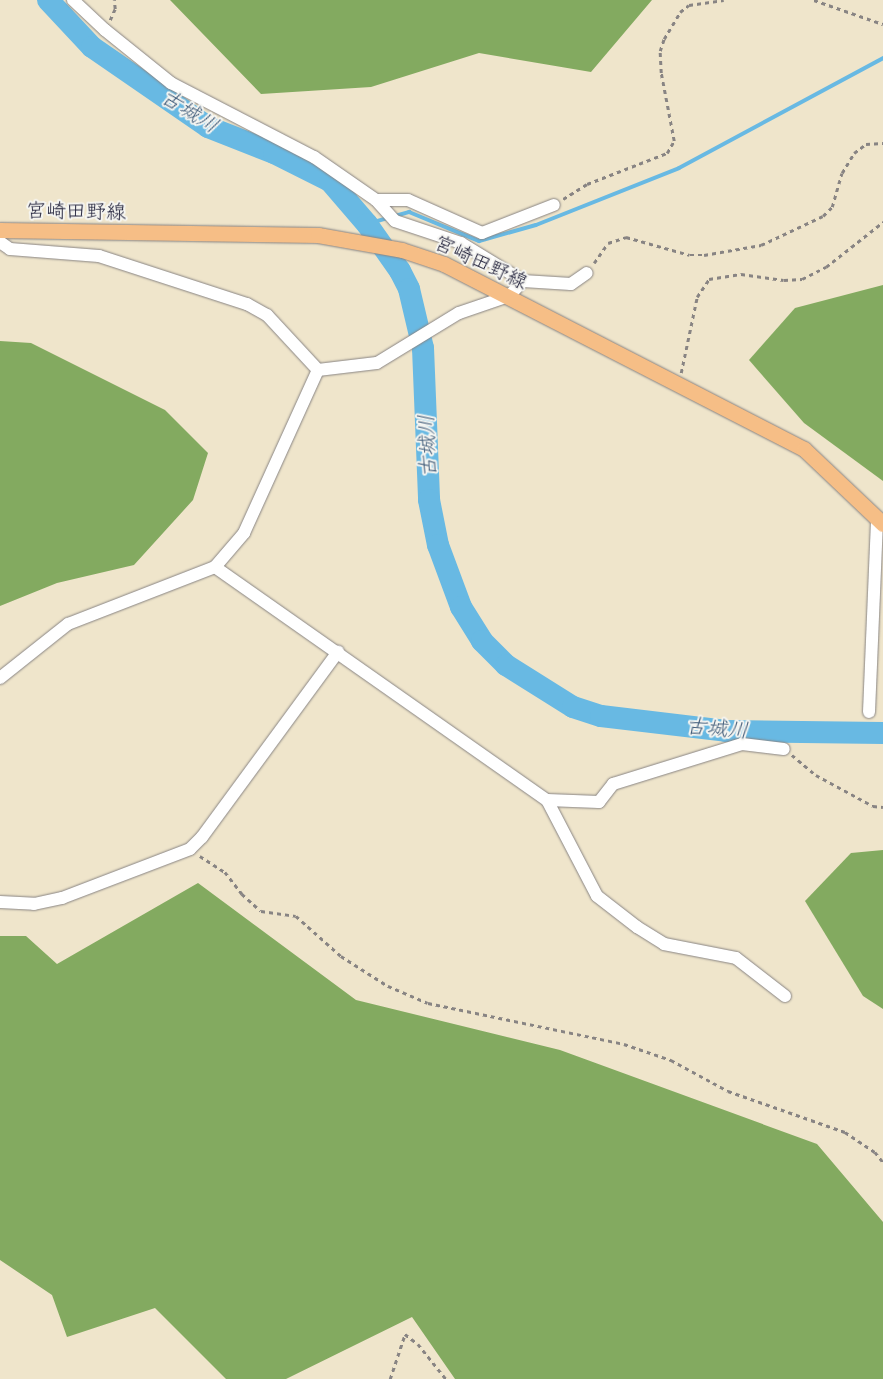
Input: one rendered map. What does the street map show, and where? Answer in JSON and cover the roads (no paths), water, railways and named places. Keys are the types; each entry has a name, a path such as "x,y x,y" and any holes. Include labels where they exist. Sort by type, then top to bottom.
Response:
{"main road":[{"name":"宮崎田野線","path":"0,230 318,235 402,250 444,264 509,296 679,382 804,449 880,522"}],"street":[{"path":"73,0 105,30 171,83 314,157 376,200 395,221 461,243 523,281 571,284 587,273"},
{"path":"376,200 408,200 482,233 554,205"},
{"path":"0,242 10,249 99,256 247,304 267,315 318,370"},
{"path":"318,370 377,363 437,325 472,308 509,296 523,281"},
{"path":"0,678 68,624 215,566 244,533 318,370"},
{"path":"869,712 880,522"},
{"path":"215,566 547,800 597,896 664,944 736,958 785,996"},
{"path":"0,902 34,904 62,898 190,849 202,837 338,652"},
{"path":"547,800 599,802 613,784 742,744 784,750"}],"waterway":[{"name":"古城川","path":"48,0 92,47 208,127 274,153 330,181 367,224 400,271 409,289 423,348 429,500 438,545 461,607 482,641 506,665 573,707 601,716 726,731 883,733"},
{"path":"395,216 409,212 479,241 536,225 679,168 883,58"},
{"path":"367,224 388,218"}]}
